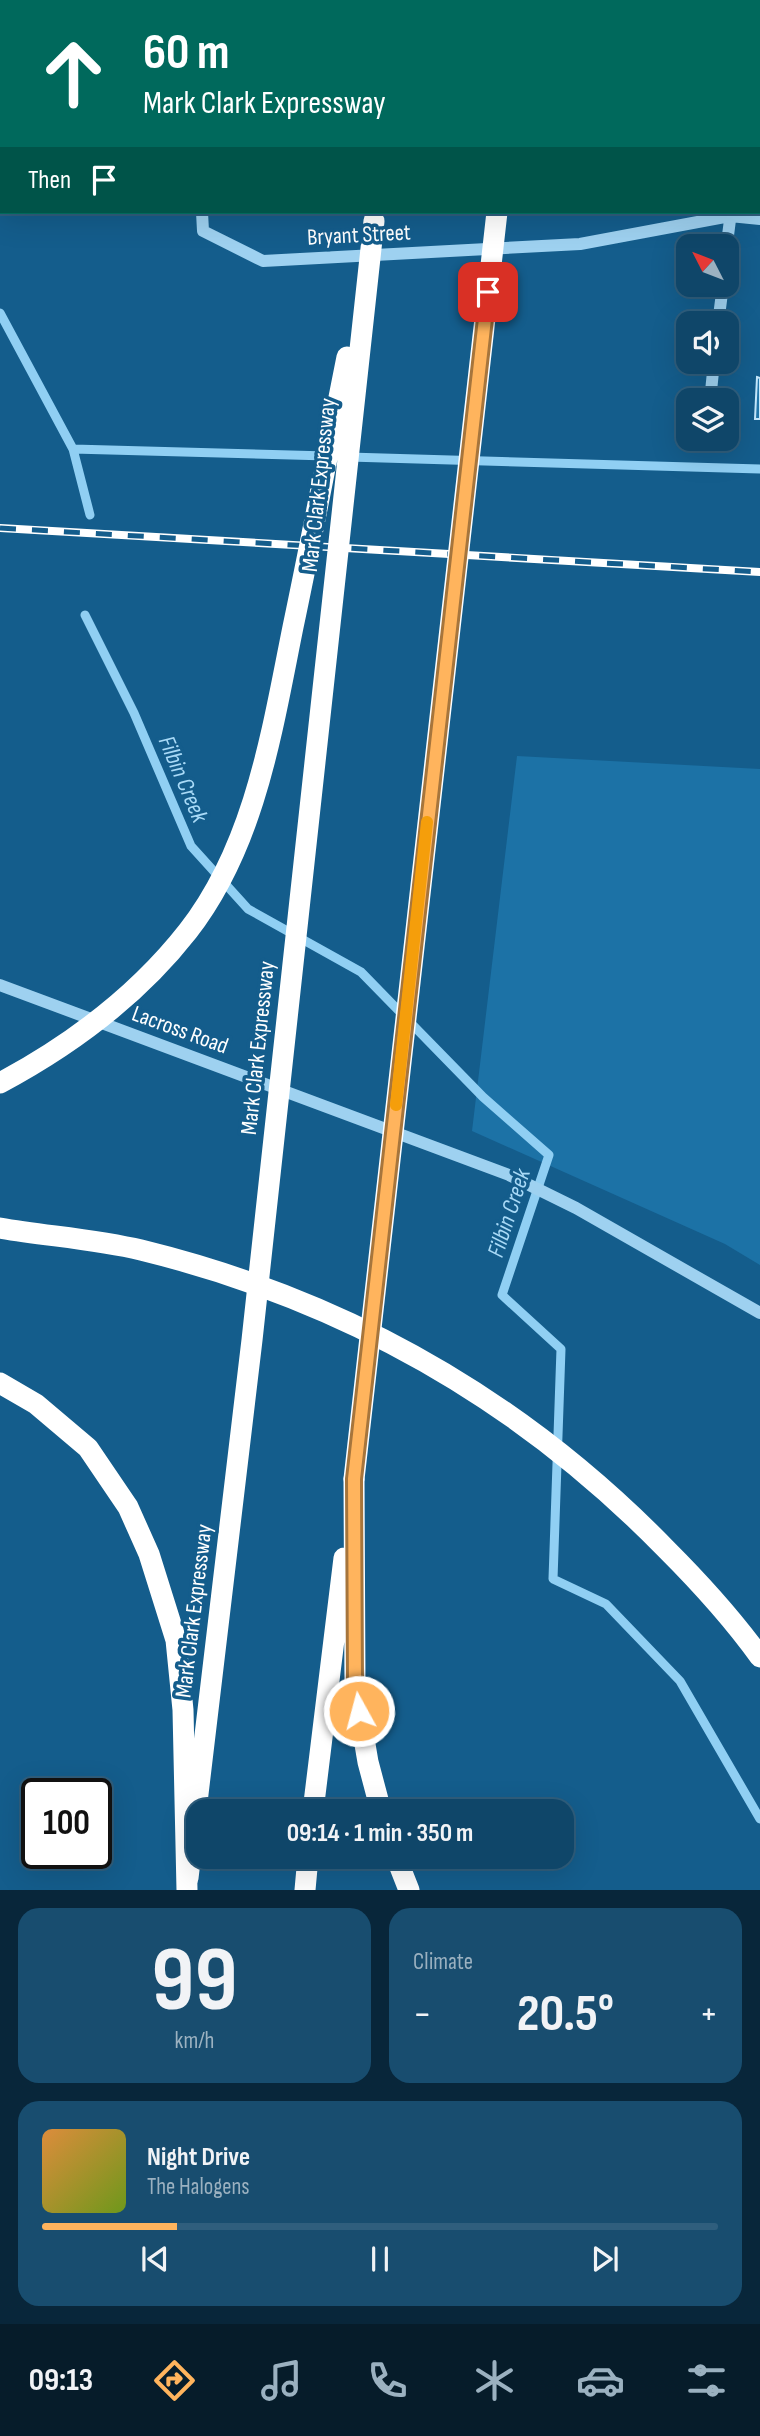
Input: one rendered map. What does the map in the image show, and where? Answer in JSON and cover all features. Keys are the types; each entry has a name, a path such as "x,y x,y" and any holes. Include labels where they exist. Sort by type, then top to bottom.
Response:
{"highway":[{"path":"314,1799 354,1479 497,214"},
{"path":"0,1083 81,1034 116,1004 189,930 226,870 251,808 271,737 374,216"},
{"name":"Mark Clark Expressway","path":"188,1884 256,1313 374,216"},
{"path":"0,1228 139,1249 230,1275 313,1305 412,1352 505,1411 566,1454 633,1514 698,1581 760,1657"},
{"path":"0,1383 36,1404 88,1448 128,1507 149,1554 176,1640 183,1710 188,1884"},
{"path":"354,1479 355,1686 368,1762 378,1799"},
{"path":"305,1890 307,1869"},
{"path":"401,1869 409,1890"}],"street":[{"name":"Bryant Street","path":"202,214 203,231 263,261 580,244 730,214 760,219"},
{"path":"728,234 730,214"},
{"name":"Lacross Road","path":"0,985 509,1175 576,1208 760,1313"}],"shaded area":[{"path":"517,756 760,769 760,1265 725,1244 472,1131"}],"building":[{"path":"757,377 760,378 760,419 755,419"}],"waterway":[{"name":"Filbin Creek","path":"0,313 73,449 90,515"},
{"path":"73,449 328,456"},
{"path":"349,457 760,469"},
{"name":"Filbin Creek","path":"85,615 134,713 191,846 248,909 361,972 483,1097 549,1155 502,1295 561,1349 553,1579 606,1604 680,1681 760,1819"}],"railway":[{"path":"0,528 760,572"}],"slow traffic":[{"path":"396,1105 427,822"}],"route":[{"path":"359,1711 355,1686 354,1479 488,292"}]}
